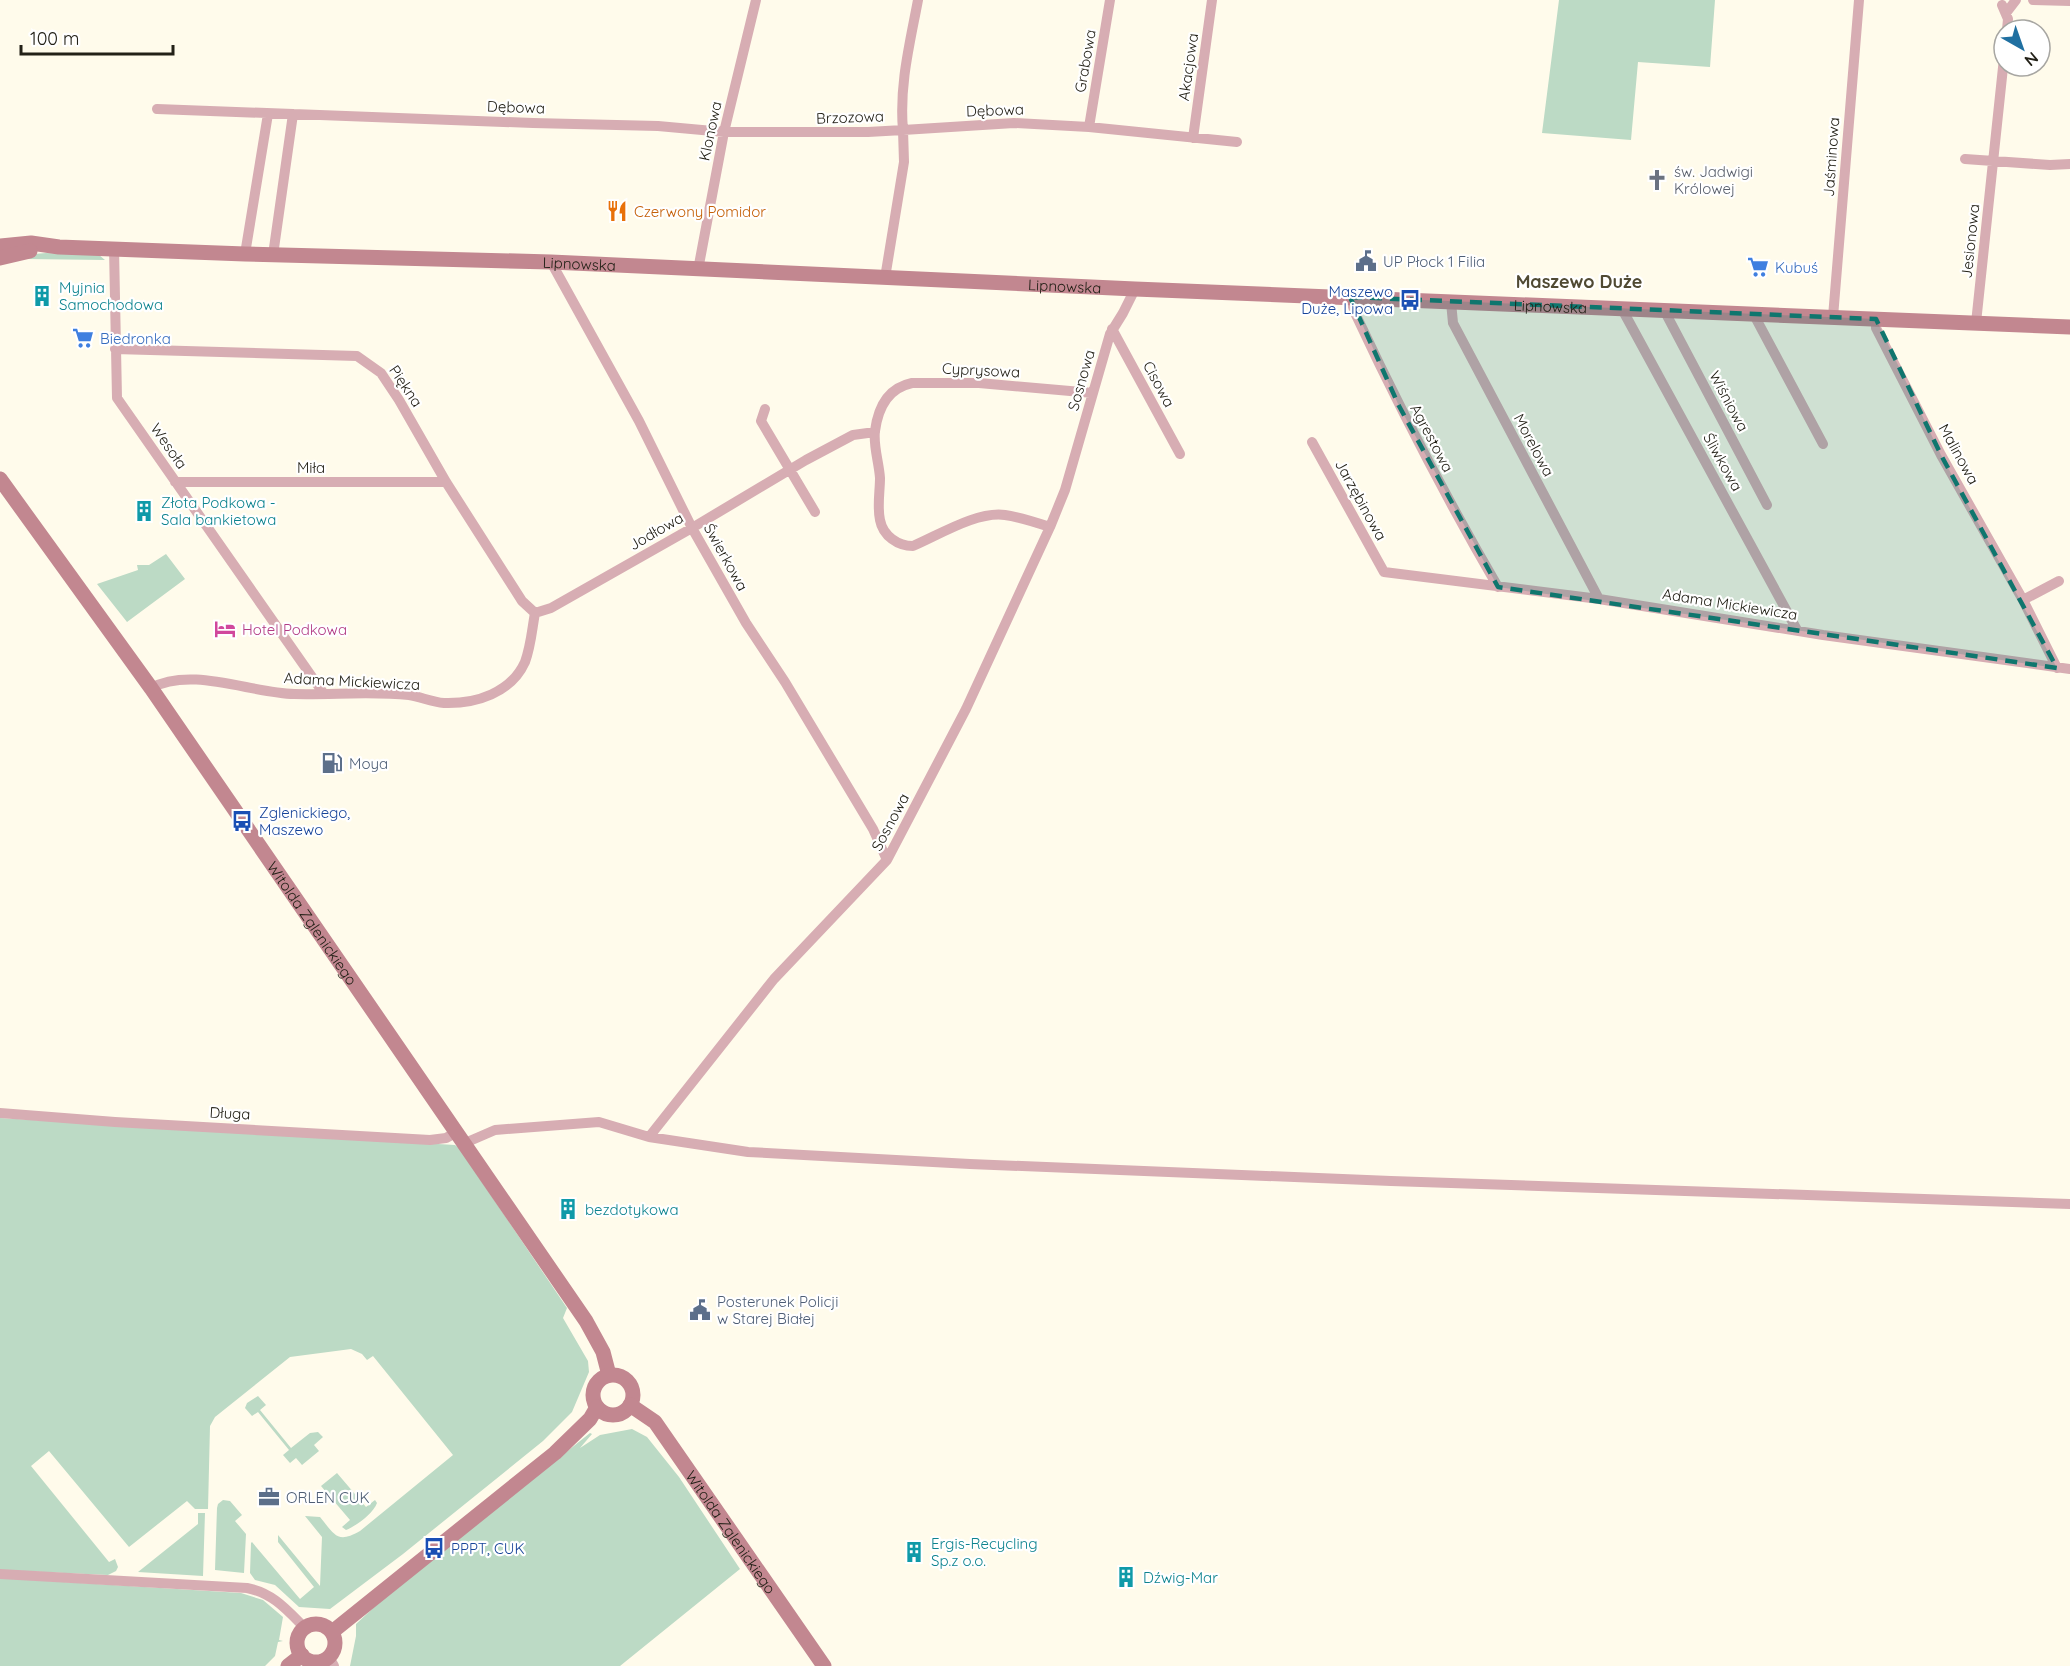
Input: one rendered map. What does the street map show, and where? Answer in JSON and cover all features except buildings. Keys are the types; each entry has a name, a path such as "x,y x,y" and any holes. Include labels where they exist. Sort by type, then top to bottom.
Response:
{"main road":[{"name":"Lipnowska","path":"0,246 31,243 59,247 245,254 551,262 1135,289 2070,327"},
{"name":"Lipnowska","path":"0,258 59,247"},
{"name":"Witolda Zglenickiego","path":"0,479 151,688 586,1321 603,1352 609,1376"},
{"path":"603,1377 624,1378 632,1390 630,1405 622,1413 611,1415 601,1411 593,1396 595,1385 603,1377"},
{"name":"Witolda Zglenickiego","path":"630,1405 655,1422 824,1666"},
{"path":"332,1632 555,1453 590,1419 597,1407"},
{"path":"315,1624 322,1625 332,1632 335,1645 332,1661 319,1662 302,1655 298,1639 304,1628 315,1624"},
{"path":"288,1666 302,1655"}],"street":[{"name":"Klonowa","path":"698,270 724,132 756,0"},
{"name":"Brzozowa","path":"774,132 903,130 901,106 904,74 918,0"},
{"name":"Grabowa","path":"1089,127 1110,0"},
{"name":"Akacjowa","path":"1193,138 1212,0"},
{"name":"Jaśminowa","path":"1833,317 1859,0"},
{"path":"2008,18 2004,9 2016,0"},
{"path":"2033,0 2070,1"},
{"name":"Jesionowa","path":"1976,323 2002,78"},
{"name":"Dębowa","path":"157,110 658,126 724,132 774,132"},
{"path":"245,254 268,114"},
{"path":"273,255 293,114"},
{"name":"Dębowa","path":"903,130 1014,123 1089,127 1238,142"},
{"path":"885,278 904,162 903,130"},
{"path":"1965,159 2070,164"},
{"name":"Wesoła","path":"114,248 117,398 324,694"},
{"name":"Świerkowa","path":"551,262 639,421 693,528 746,623 785,682 873,829 887,860"},
{"name":"Sosnowa","path":"649,1137 774,979 887,860 966,709 1050,527 1065,490 1112,329 1135,289"},
{"name":"Agrestowa","path":"1350,297 1355,313 1399,406 1498,587"},
{"name":"Morelowa","path":"1451,302 1453,323 1599,599"},
{"name":"Śliwkowa","path":"1622,309 1797,630"},
{"name":"Wiśniowa","path":"1664,310 1767,505"},
{"path":"1754,315 1823,444"},
{"name":"Malinowa","path":"1876,319 1876,328 1941,455 2023,600 2057,668"},
{"name":"Cisowa","path":"1112,329 1180,454"},
{"name":"Piękna","path":"115,349 357,356 381,373 446,482 522,601 535,613"},
{"name":"Cyprysowa","path":"875,432 881,410 892,391 912,383 979,384 1093,393"},
{"path":"765,409 761,421 815,512"},
{"path":"875,432 879,464 879,520 893,540 902,546 913,546 979,517 994,515 1004,514 1050,527"},
{"name":"Jodłowa","path":"535,613 550,608 693,528 806,460 854,435 875,432"},
{"name":"Jarzębinowa","path":"1312,442 1384,572"},
{"name":"Miła","path":"175,482 446,482"},
{"name":"Adama Mickiewicza","path":"1384,572 1599,599 2070,669"},
{"path":"2023,600 2059,582"},
{"name":"Adama Mickiewicza","path":"151,688 173,679 201,680 292,694 409,695 442,703 468,702 491,695 512,682 524,663 535,613"},
{"name":"Długa","path":"0,1113 430,1140 461,1138"},
{"path":"461,1138 502,1128 599,1122 649,1137 748,1152 981,1165 2070,1204"},
{"path":"0,1574 247,1588 276,1599 304,1628"}],"highlighted area":[{"path":"1350,297 1876,319 1941,455 2057,668 1498,587 1399,406"}],"green space":[{"path":"1559,0 1715,0 1710,67 1638,62 1631,140 1542,133"},
{"path":"34,254 99,255 105,260 26,259"},
{"path":"166,554 185,579 127,622 97,584 138,570 137,565 149,565"},
{"path":"0,1118 455,1145 567,1308 563,1318 588,1361 589,1372 572,1412 543,1441 403,1554 330,1609 299,1607 275,1585 255,1580 250,1573 252,1542 300,1599 314,1587 278,1542 278,1535 320,1586 322,1537 305,1516 320,1517 337,1536 352,1535 360,1531 453,1455 373,1356 367,1360 362,1354 351,1349 290,1357 215,1417 210,1426 208,1509 195,1509 187,1501 129,1547 49,1451 31,1466 109,1562 115,1559 118,1567 116,1571 108,1575 0,1570"},
{"path":"258,1396 266,1405 260,1410 291,1448 310,1433 318,1432 323,1437 314,1445 319,1451 302,1465 296,1458 290,1463 283,1455 289,1450 258,1412 252,1416 245,1408 247,1403"},
{"path":"632,1429 647,1437 679,1477 740,1569 620,1666 350,1666 356,1624 383,1599 590,1433 592,1434 580,1448 600,1435"},
{"path":"337,1473 366,1507 375,1500 377,1503 364,1519 346,1530 342,1527 350,1520 321,1486"},
{"path":"223,1500 230,1501 242,1515 235,1521 246,1534 244,1573 215,1570 217,1508"},
{"path":"198,1513 205,1513 203,1576 138,1572 198,1524"},
{"path":"0,1578 241,1593 263,1600 283,1617 279,1640 283,1641 278,1642 275,1656 265,1666 0,1666"}],"place":[{"name":"św. Jadwigi Królowej","path":"1657,180"},
{"name":"Czerwony Pomidor","path":"617,211"},
{"name":"UP Płock 1 Filia","path":"1366,261"},
{"name":"Kubuś","path":"1758,267"},
{"name":"Myjnia Samochodowa","path":"42,296"},
{"name":"Maszewo Duże, Lipowa","path":"1410,300"},
{"name":"Biedronka","path":"83,338"},
{"name":"Złota Podkowa - Sala bankietowa","path":"144,511"},
{"name":"Hotel Podkowa","path":"225,629"},
{"name":"Moya","path":"332,763"},
{"name":"Zglenickiego, Maszewo","path":"242,821"},
{"name":"bezdotykowa","path":"568,1209"},
{"name":"Posterunek Policji w Starej Białej","path":"700,1310"},
{"name":"ORLEN CUK","path":"269,1497"},
{"name":"PPPT, CUK","path":"434,1548"},
{"name":"Ergis-Recycling Sp.z o.o.","path":"914,1552"},
{"name":"Dźwig-Mar","path":"1126,1577"}],"district":[{"name":"Maszewo Duże","path":"1579,281"}]}
